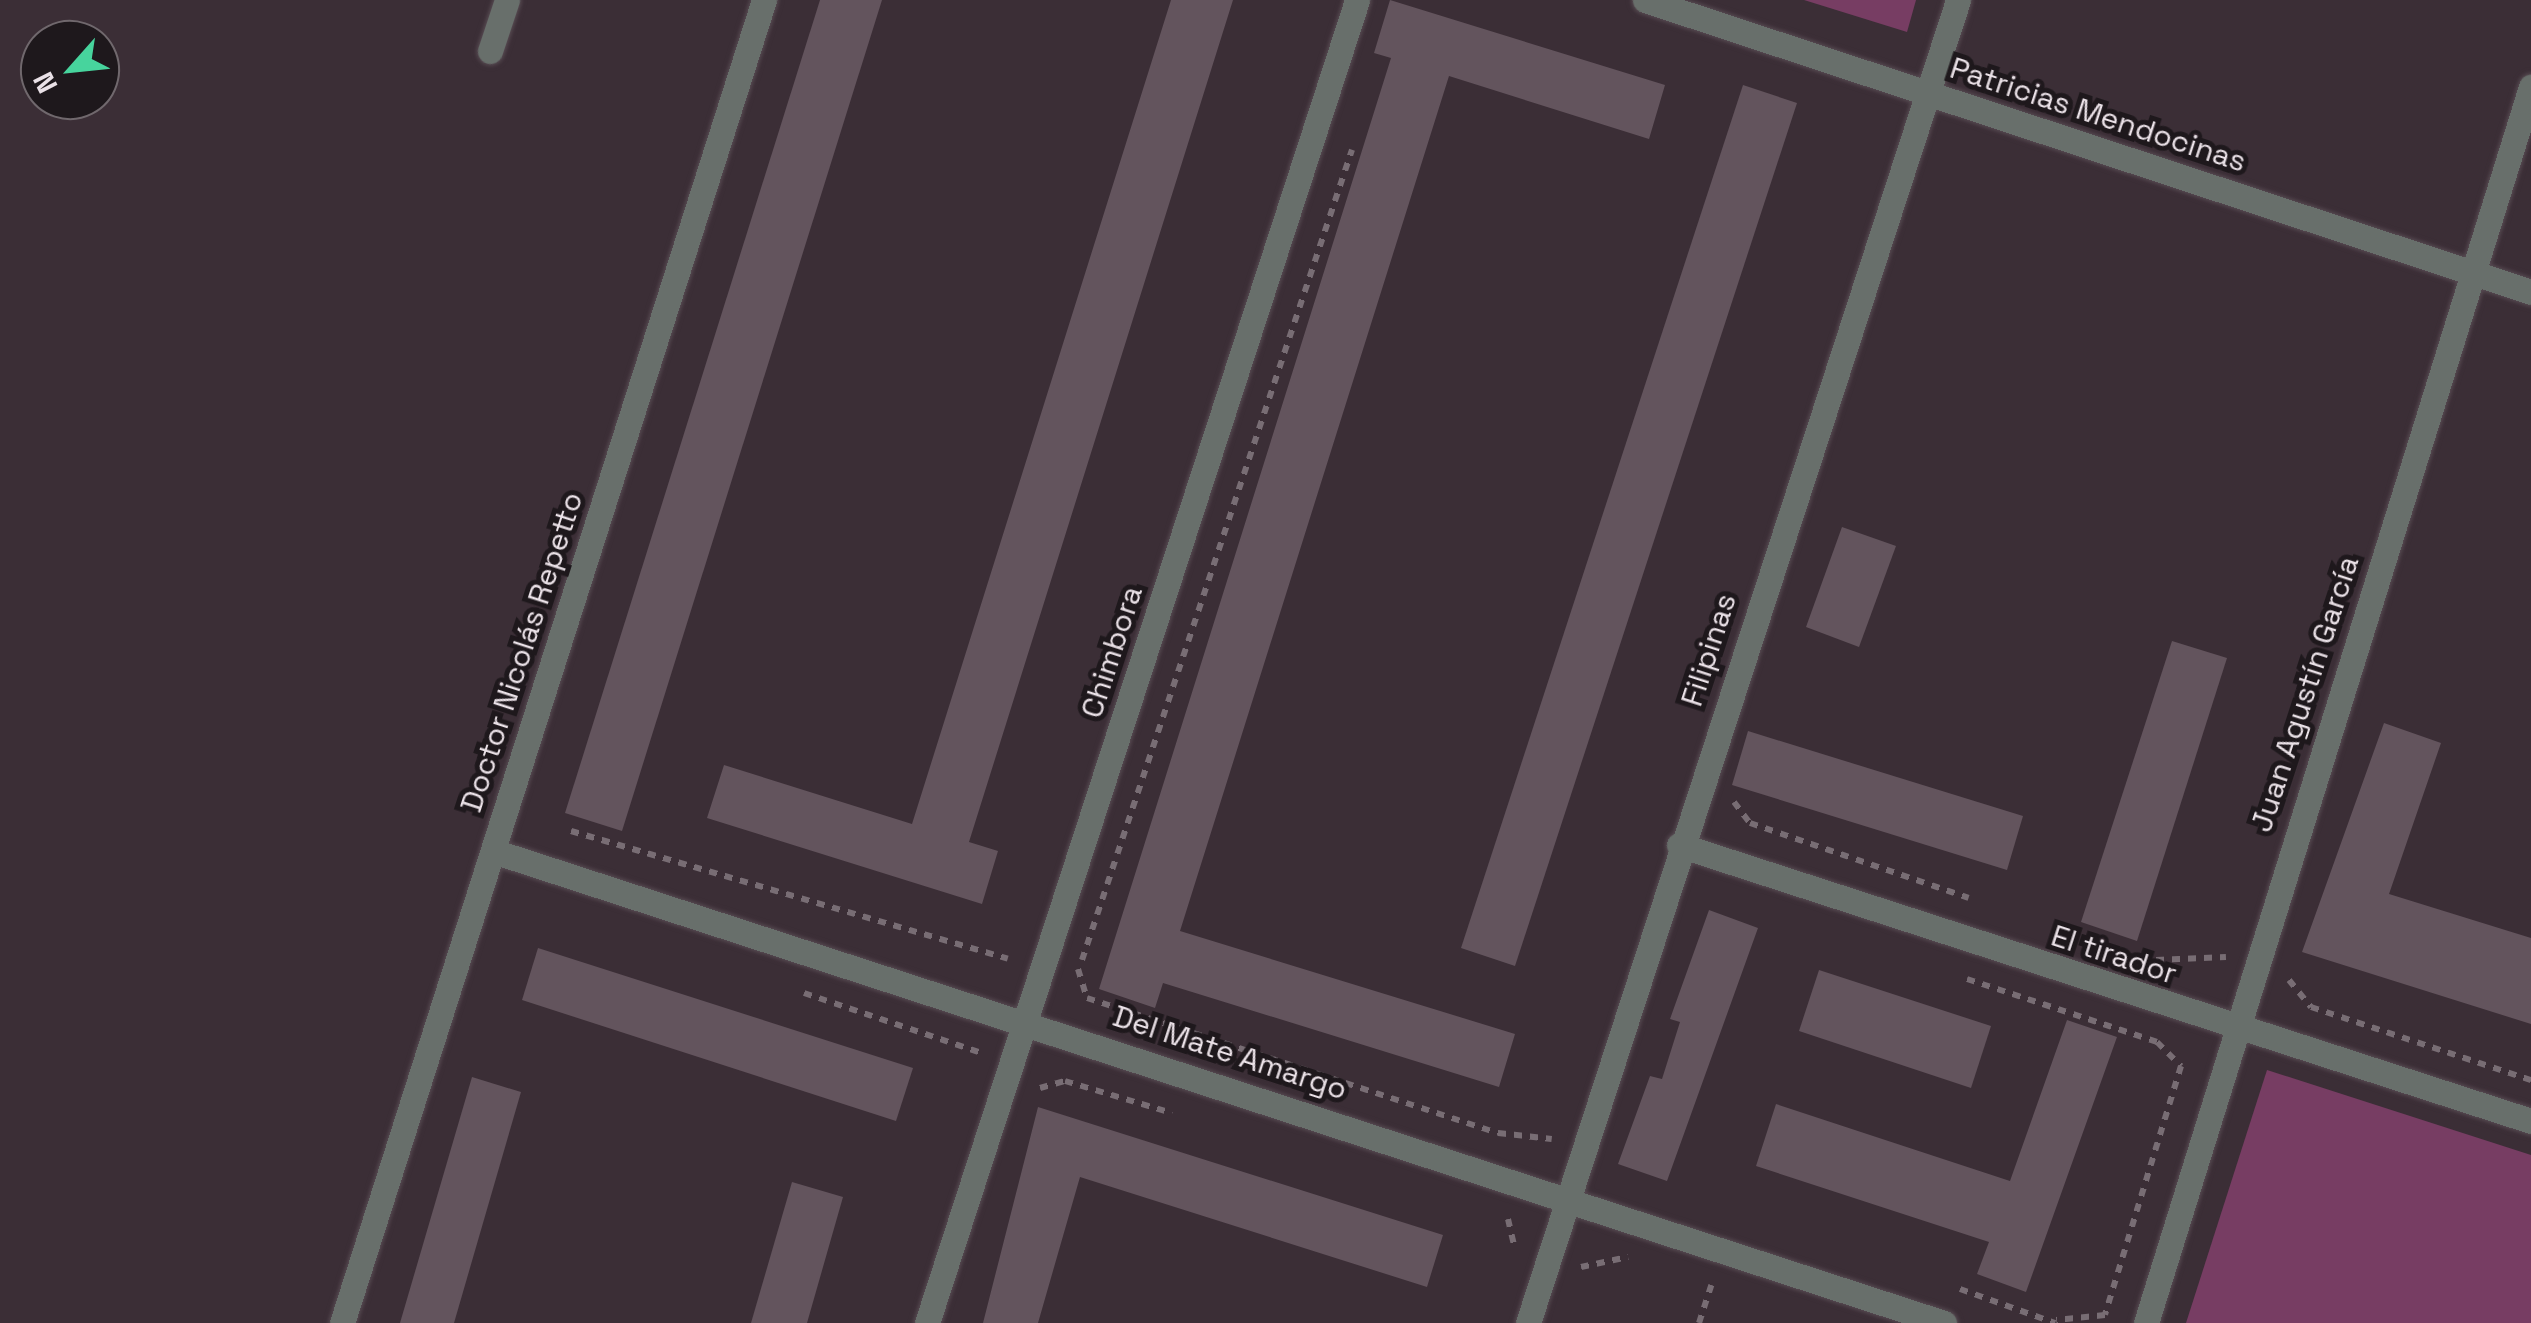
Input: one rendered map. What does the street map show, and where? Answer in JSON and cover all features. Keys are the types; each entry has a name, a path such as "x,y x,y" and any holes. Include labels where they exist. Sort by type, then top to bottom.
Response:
{"street":[{"path":"490,51 507,0"},
{"name":"Doctor Nicolás Repetto","path":"342,1323 764,0"},
{"name":"Chimbora","path":"928,1323 1357,0"},
{"name":"Patricias Mendocinas","path":"1645,0 2531,292"},
{"name":"Filipinas","path":"1528,1323 1679,845 1958,0"},
{"name":"Juan Agustín García","path":"2146,1323 2238,1030 2253,967 2531,87"},
{"name":"El tirador","path":"1679,845 2238,1030 2531,1121"},
{"name":"Del Mate Amargo","path":"493,851 1027,1020 1944,1323"}],"path":[{"path":"1076,964 1090,954 1352,150"},
{"path":"1699,785 1731,797 1750,823 1986,904"},
{"path":"1736,864 1750,823"},
{"path":"570,831 1003,962 1030,950 1076,964"},
{"path":"2149,960 2215,953 2301,985 2311,1007 2531,1080"},
{"path":"1076,964 1087,998 1498,1132 1532,1132 1583,1149"},
{"path":"1943,1283 2056,1321 2105,1315 2181,1066 2157,1042 1950,974"},
{"path":"788,988 981,1052 988,1081 1032,1090 1065,1081 1192,1119"},
{"path":"1495,1210 1512,1222 1514,1246 1577,1268 1630,1256 1646,1262"},
{"path":"1695,1280 1729,1292"},
{"path":"1698,1323 1711,1285"}],"shaded area":[{"path":"1804,0 1916,0 1907,32"},
{"path":"2267,1070 2531,1155 2531,1323 2186,1323"}],"building":[{"path":"820,0 882,0 622,831 565,813"},
{"path":"1171,0 1233,0 969,842 998,851 982,904 707,818 724,765 912,824"},
{"path":"1390,0 1665,85 1649,139 1449,76 1180,931 1515,1034 1499,1087 1163,983 1155,1008 1099,989 1391,58 1374,53"},
{"path":"1743,85 1797,103 1515,966 1461,948"},
{"path":"1842,527 1896,546 1859,647 1806,627"},
{"path":"2172,641 2227,658 2137,941 2081,922"},
{"path":"2384,723 2441,743 2389,894 2531,938 2531,1024 2302,952"},
{"path":"1748,731 2023,816 2007,870 1732,785"},
{"path":"1709,910 1758,928 1667,1181 1618,1164 1650,1076 1662,1079 1680,1022 1670,1019"},
{"path":"538,948 913,1068 896,1121 522,1000"},
{"path":"1819,970 1991,1026 1971,1088 1799,1031"},
{"path":"2067,1020 2117,1037 2026,1292 1977,1274 1989,1242 1756,1166 1776,1104 2010,1181"},
{"path":"472,1077 521,1092 454,1323 400,1323"},
{"path":"1038,1107 1443,1235 1427,1287 1080,1177 1038,1323 983,1323"},
{"path":"792,1182 843,1197 807,1323 751,1323"}]}
